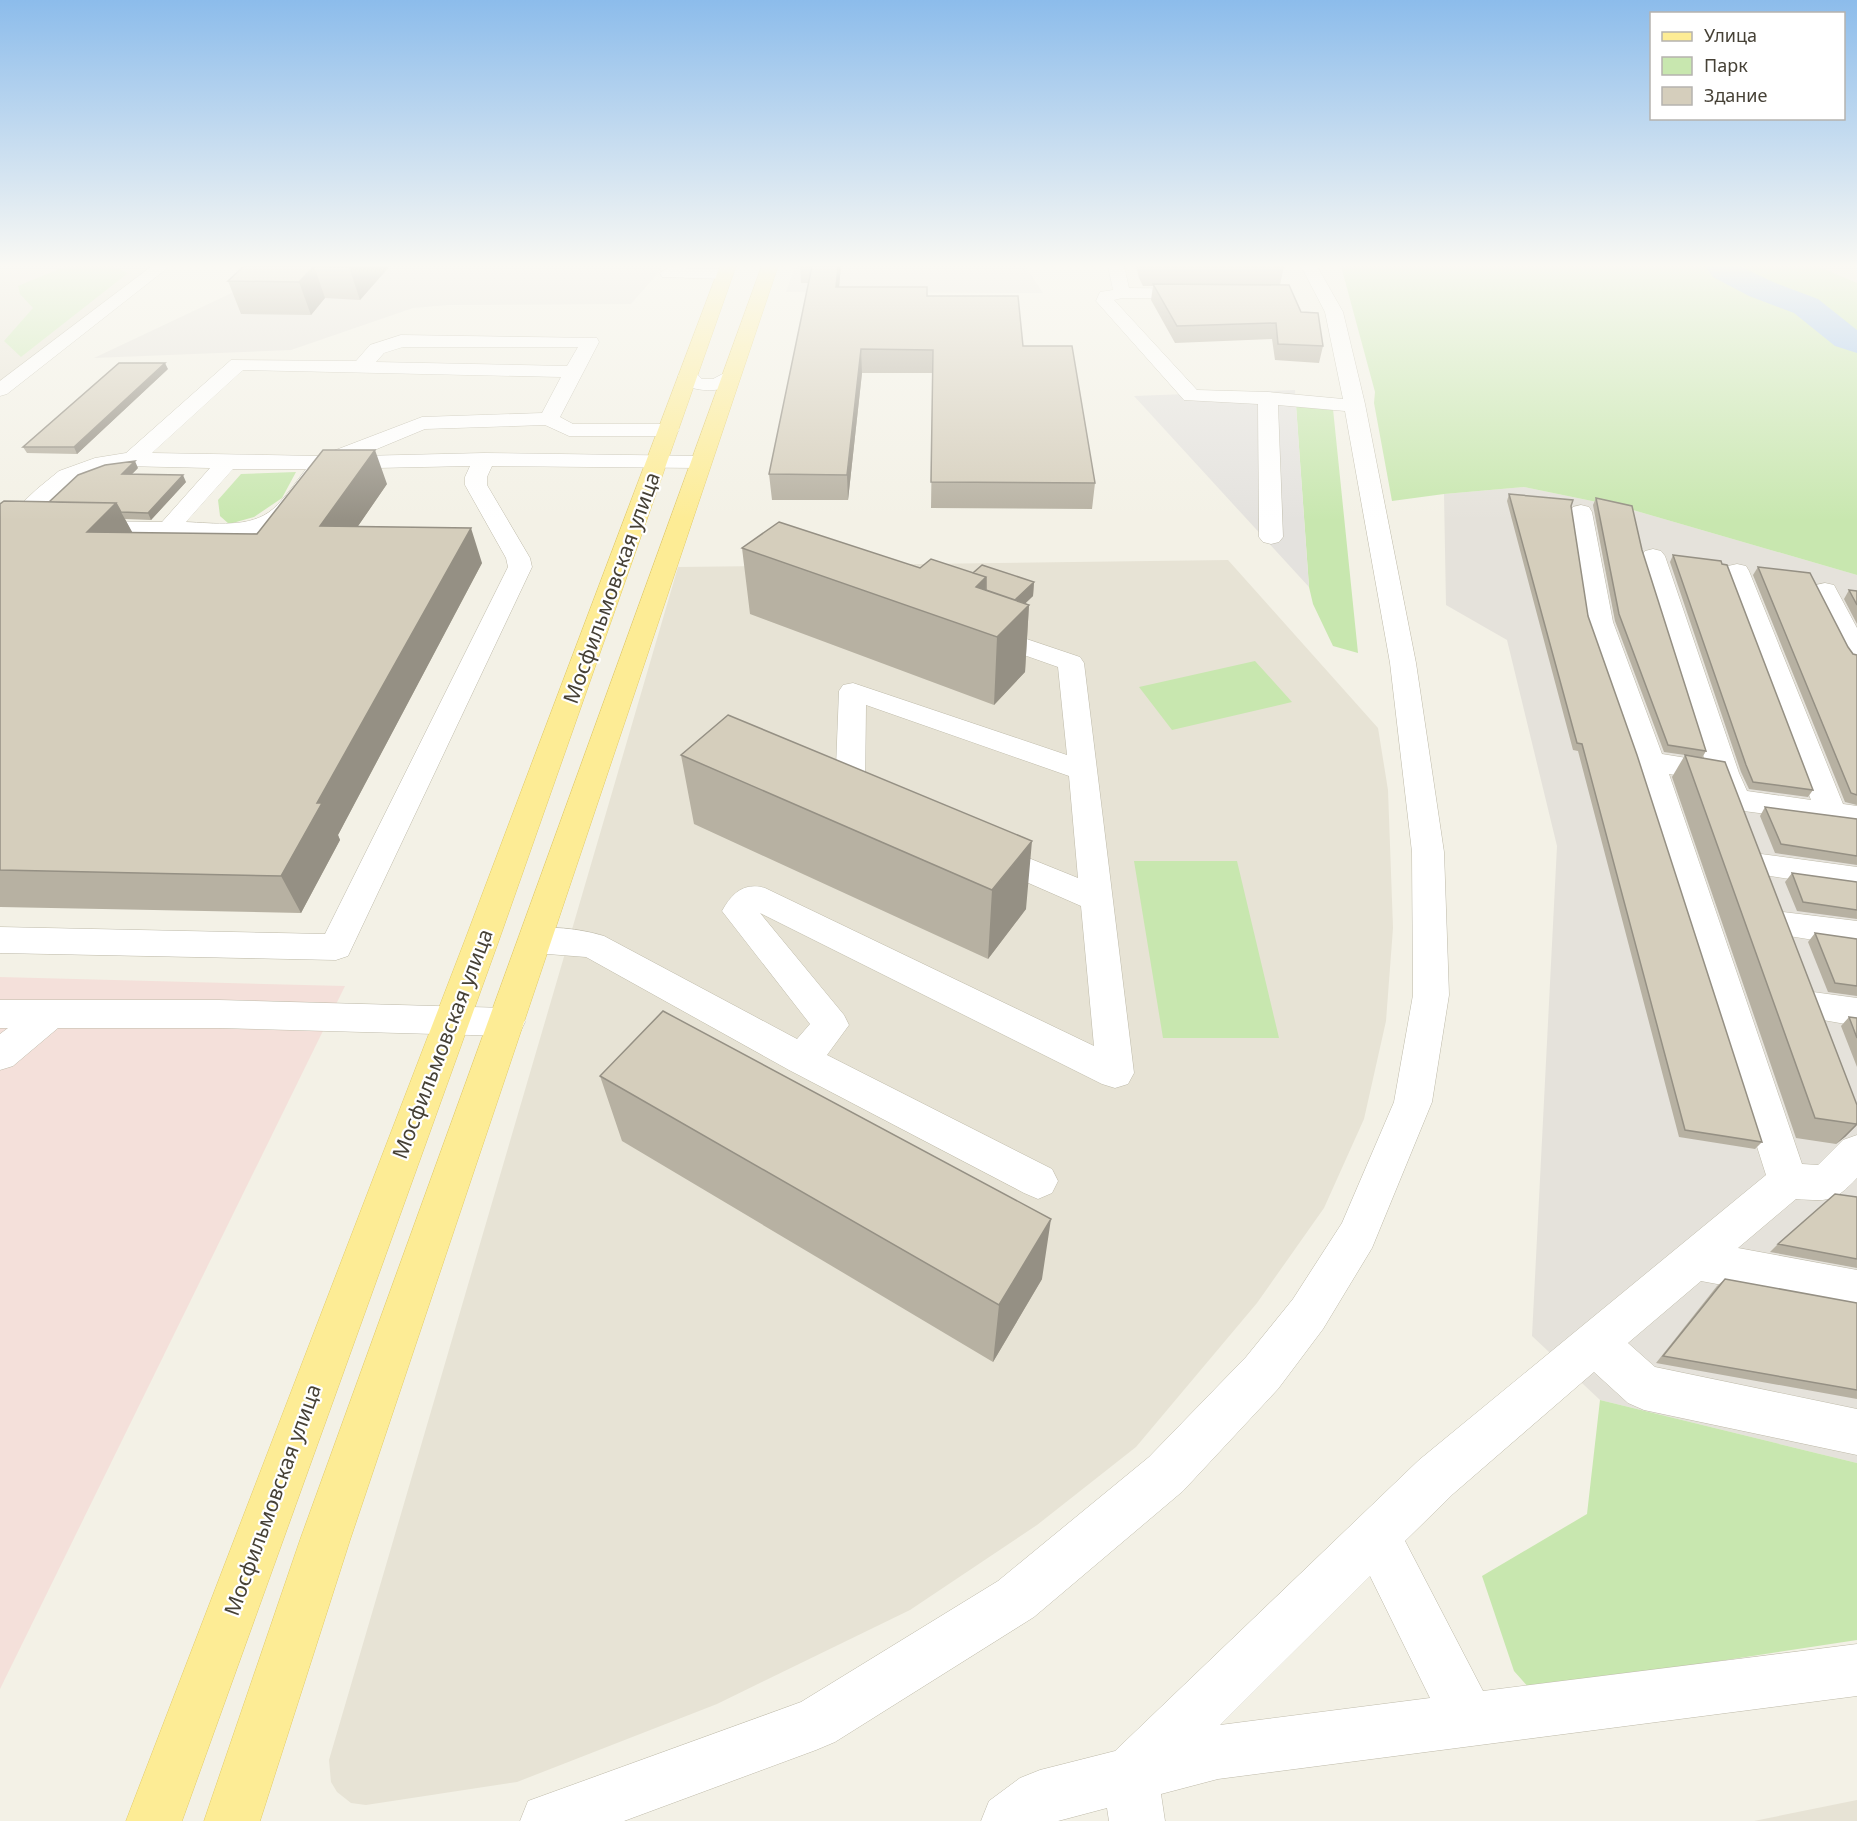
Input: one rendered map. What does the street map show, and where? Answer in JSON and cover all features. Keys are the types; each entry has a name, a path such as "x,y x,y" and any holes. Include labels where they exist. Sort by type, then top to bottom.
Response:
{"main road":[{"name":"Мосфильмовская улица","path":"154,1821 697,351"},
{"name":"Мосфильмовская улица","path":"232,1821 325,1540 739,351"}],"street":[{"path":"0,390 49,351"},
{"path":"361,367 375,351"},
{"path":"495,370 509,351"},
{"path":"549,419 585,351"},
{"path":"1150,351 1191,396 1355,404"},
{"path":"548,1821 816,1723 1016,1599 1166,1474 1262,1372 1308,1314 1357,1234 1413,1102 1431,995 1428,852 1403,663 1355,404 1343,351"},
{"path":"6,363 32,364"},
{"path":"131,460 238,364 573,372"},
{"path":"688,376 692,382 706,385 722,383 730,376"},
{"path":"1268,398 1271,537"},
{"path":"6,526 239,530 269,521 288,508 323,463 422,423 549,419 568,430 664,445 700,462"},
{"path":"6,526 68,476 104,462 131,460 323,463 484,459 664,445"},
{"path":"0,940 336,947 520,567 518,558 476,485 476,477 484,459"},
{"path":"168,529 227,462"},
{"path":"1581,512 1600,622 1650,762 1824,1184"},
{"path":"1653,556 1730,787 1803,979 1857,1012"},
{"path":"1737,570 1844,814"},
{"path":"1826,590 1857,654"},
{"path":"802,1059 831,1025 739,911 753,896 1115,1073 1071,663 958,624"},
{"path":"893,811 850,793 854,691 1083,771"},
{"path":"1650,762 1730,787 1844,814"},
{"path":"957,839 1096,899"},
{"path":"1761,865 1857,878"},
{"path":"1803,979 1857,934"},
{"path":"535,940 592,945 802,1059 1038,1181"},
{"path":"0,1014 219,1014 507,1022"},
{"path":"0,1055 49,1015"},
{"path":"1134,1798 1376,1535 1436,1477 1694,1260 1824,1184 1857,1152"},
{"path":"1694,1260 1857,1290"},
{"path":"1594,1343 1644,1387 1857,1432"},
{"path":"1376,1535 1469,1719"},
{"path":"1009,1821 1040,1798 1134,1798 1218,1752 1857,1670"}],"shaded area":[{"path":"0,351 41,351 0,382"},
{"path":"109,351 267,351 94,358"},
{"path":"1295,390 1296,405 1309,587 1134,396"},
{"path":"1524,487 1626,508 1857,575 1857,1463 1600,1400 1532,1336 1557,846 1507,640 1446,605 1444,494"},
{"path":"1228,560 1378,728 1388,790 1393,928 1386,1021 1364,1119 1324,1208 1257,1303 1136,1447 1037,1525 910,1610 717,1704 517,1782 366,1805 351,1803 337,1792 331,1782 329,1760 678,567"},
{"path":"0,977 345,986 0,1689"},
{"path":"1857,1800 1857,1821 1754,1821"}],"green space":[{"path":"15,351 29,351 21,357"},
{"path":"1364,351 1857,351 1857,575 1626,508 1524,487 1392,501 1374,403 1375,392"},
{"path":"1296,405 1333,409 1358,653 1333,646 1313,604 1309,587"},
{"path":"296,472 282,498 254,517 229,524 220,516 218,500 241,474"},
{"path":"1255,661 1292,702 1172,730 1139,687"},
{"path":"1134,861 1237,861 1279,1038 1163,1038"},
{"path":"1600,1400 1857,1463 1857,1640 1531,1690 1514,1671 1482,1576 1587,1514"}],"building":[{"path":"794,351 861,351 847,475 769,474"},
{"path":"933,351 1073,351 1095,483 931,482"},
{"path":"119,363 165,363 74,447 23,447"},
{"path":"323,450 375,450 320,526 471,528 317,803 322,803 281,876 0,870 0,504 4,501 116,503 87,532 257,534"},
{"path":"135,461 122,474 183,475 148,513 121,512 116,503 49,502 78,475 105,465"},
{"path":"1509,494 1573,500 1571,506 1588,616 1637,755 1762,1142 1685,1130 1582,744 1577,743"},
{"path":"1596,498 1632,506 1642,550 1706,751 1668,745 1619,614"},
{"path":"779,522 920,568 931,559 986,577 976,587 1029,605 997,637 742,548"},
{"path":"1673,555 1721,561 1722,564 1727,565 1813,790 1753,782"},
{"path":"982,565 1034,582 1015,600 986,590 986,577 973,573"},
{"path":"1758,567 1810,573 1848,647 1853,654 1857,655 1857,795 1851,793"},
{"path":"1849,590 1857,591 1857,605"},
{"path":"728,715 1032,841 992,890 681,755"},
{"path":"1685,755 1725,762 1857,1105 1856,1124 1815,1118"},
{"path":"1765,807 1857,819 1857,856 1781,844"},
{"path":"1792,873 1857,882 1857,910 1803,902"},
{"path":"1815,933 1857,939 1857,986 1835,983"},
{"path":"663,1011 1051,1219 999,1305 600,1076"},
{"path":"1849,1017 1857,1018 1857,1038"},
{"path":"1835,1194 1857,1197 1857,1259 1778,1244"},
{"path":"1725,1279 1857,1303 1857,1390 1663,1356"}]}
